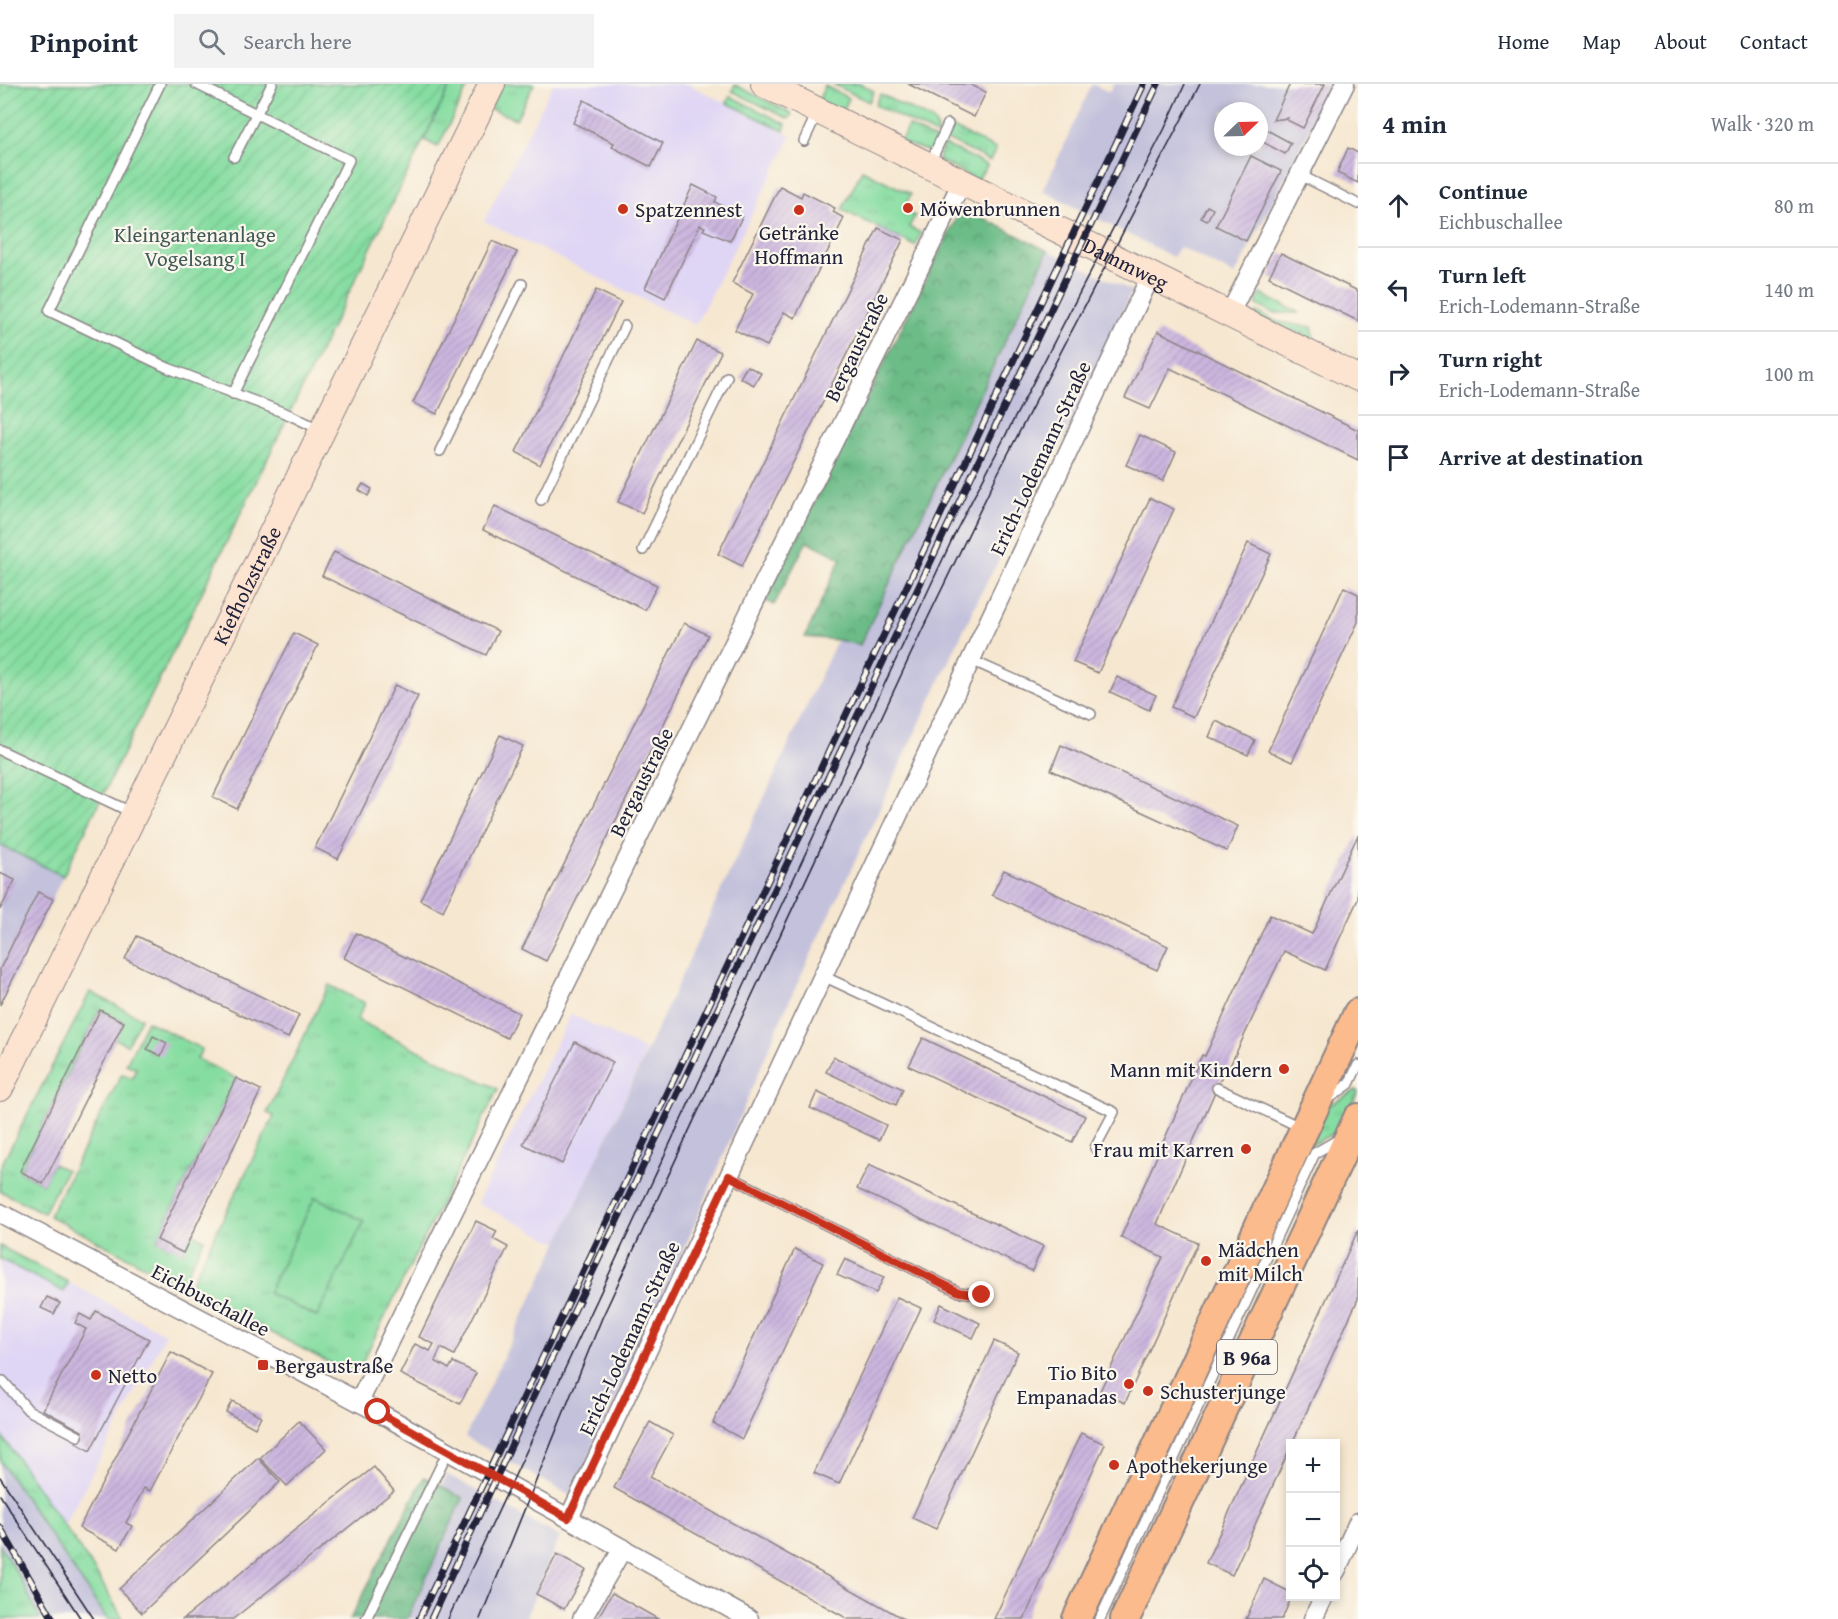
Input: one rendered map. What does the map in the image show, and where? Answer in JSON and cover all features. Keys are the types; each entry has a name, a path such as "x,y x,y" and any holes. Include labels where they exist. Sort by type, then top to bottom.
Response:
{"main road":[{"name":"B 96a","path":"1077,1619 1358,1013"},
{"name":"B 96a","path":"1125,1619 1355,1125"}],"street":[{"name":"Kiefholzstraße","path":"0,1088 492,84"},
{"name":"Dammweg","path":"764,84 1358,378"},
{"path":"1229,315 1346,84"},
{"name":"Bergaustraße","path":"359,1402 962,182"},
{"name":"Erich-Lodemann-Straße","path":"568,1518 1151,275"},
{"name":"Eichbuschallee","path":"0,1213 359,1402 749,1619"},
{"path":"1340,1560 1358,1522"},
{"path":"582,1619 622,1548"},
{"path":"1313,1619 1322,1601"}],"lane":[{"path":"160,84 49,311 168,368 290,414 323,431"},
{"path":"196,84 349,160 233,394"},
{"path":"234,157 272,84"},
{"path":"804,141 819,111"},
{"path":"928,166 948,124"},
{"path":"1300,175 1358,204"},
{"path":"440,451 522,284"},
{"path":"541,500 625,326"},
{"path":"643,550 727,377"},
{"path":"971,660 1091,714"},
{"path":"0,750 135,814"},
{"path":"823,976 1114,1112 1095,1148"},
{"path":"1217,1088 1309,1119 1349,1084 1358,1065"},
{"path":"1100,1619 1315,1153 1355,1125"},
{"path":"729,1176 959,1292 982,1295"},
{"path":"3,1381 28,1410 78,1436"},
{"path":"366,1619 448,1451"}],"shaded area":[{"name":"Spatzennest","path":"553,84 688,84 792,136 695,325 484,221"},
{"path":"1092,84 1109,92 1114,84 1333,84 1235,275 1180,247 1173,257 1043,191"},
{"path":"1023,238 1132,291 1065,435 980,595 785,1010 660,1306 571,1496 465,1437 558,1243"},
{"path":"0,845 63,876 0,1005"},
{"path":"571,1014 646,1051 558,1243 477,1203"},
{"path":"0,1246 166,1334 64,1526 0,1433"},
{"path":"0,1461 107,1619 32,1619 0,1568"},
{"path":"447,1474 560,1537 525,1619 377,1619"}],"green space":[{"name":"Kleingartenanlage Vogelsang I","path":"0,84 451,84 63,876 0,845"},
{"path":"451,84 469,84 438,147 424,140"},
{"path":"503,84 534,84 516,119 490,109"},
{"path":"833,84 860,84 874,91 869,102"},
{"path":"735,85 792,114 789,119 732,91"},
{"path":"825,86 849,98 842,113 818,101"},
{"path":"880,94 932,120 936,125 938,136 875,105"},
{"path":"730,96 786,124 784,131 727,103"},
{"path":"908,126 936,140 930,152 900,142"},
{"path":"951,127 996,149 990,161 945,139"},
{"path":"943,144 987,165 977,180 938,160"},
{"path":"862,170 911,194 903,210 915,216 909,227 921,233 915,246 842,210"},
{"path":"962,207 1048,251 860,645 805,637 841,558 807,541 774,605 765,601"},
{"path":"1261,294 1299,313 1272,313 1256,304"},
{"path":"1257,312 1277,322 1312,327 1315,347 1308,344 1305,336 1293,330 1286,333 1255,317"},
{"path":"329,985 365,1003 357,1020 498,1089 358,1371 349,1373 188,1289 274,1116 267,1113"},
{"path":"90,992 141,1018 127,1045 115,1039 124,1022 99,1010 20,1171 43,1184 53,1164 66,1170 44,1213 0,1191 0,1168"},
{"path":"147,1021 202,1049 197,1059 236,1078 157,1240 183,1252 192,1233 204,1239 181,1285 49,1216 122,1074 133,1078 136,1069 126,1064"},
{"path":"1356,1090 1358,1092 1340,1130 1309,1146 1326,1107"},
{"path":"315,1197 364,1221 317,1317 268,1293"},
{"path":"0,1246 68,1282 64,1292 0,1259"},
{"path":"0,1433 95,1571 123,1619 107,1619 0,1461"},
{"path":"424,1477 463,1498 407,1619 350,1619"},
{"path":"0,1545 20,1578 40,1619 0,1619"}],"building":[{"path":"908,84 969,84 986,92 974,117"},
{"path":"1290,84 1325,84 1303,128 1287,120 1288,118 1273,120"},
{"path":"584,100 663,143 651,167 612,147 614,143 573,123"},
{"path":"1268,131 1291,143 1285,154 1268,145"},
{"path":"1348,148 1358,153 1358,183 1337,173"},
{"path":"1251,156 1281,171 1246,241 1216,226"},
{"path":"693,185 717,197 715,202 742,217 730,241 703,230 705,227 700,225 665,298 645,288"},
{"path":"780,186 801,197 803,192 835,208 833,212 844,218 795,318 784,312 767,346 735,330 753,294 732,283"},
{"path":"1207,206 1213,209 1207,221 1201,218"},
{"path":"878,228 903,240 742,566 718,554"},
{"path":"492,241 517,252 437,414 413,403"},
{"path":"1281,253 1358,291 1358,321 1269,277"},
{"path":"596,290 621,302 540,465 516,452"},
{"path":"1158,331 1358,430 1358,460 1170,368 1150,409 1125,398"},
{"path":"697,341 721,352 642,513 618,502"},
{"path":"747,366 761,373 754,385 740,378"},
{"path":"1140,435 1176,452 1163,481 1126,465"},
{"path":"363,484 372,489 368,496 359,490"},
{"path":"1150,498 1174,509 1098,673 1073,662"},
{"path":"495,506 657,585 645,610 483,530"},
{"path":"1248,543 1271,554 1194,717 1171,707"},
{"path":"334,552 498,631 486,655 322,576"},
{"path":"1344,587 1358,594 1358,622 1292,762 1268,751"},
{"path":"684,623 708,635 546,961 522,949"},
{"path":"294,633 318,645 237,809 213,797"},
{"path":"1117,677 1156,695 1149,710 1110,692"},
{"path":"395,685 418,696 338,859 315,848"},
{"path":"1216,721 1255,740 1248,755 1209,737"},
{"path":"500,735 523,746 443,911 420,900"},
{"path":"1061,745 1238,826 1227,851 1051,770"},
{"path":"1358,835 1358,899 1325,970 1284,951 1228,1070 1225,1069 1157,1224 1198,1243 1125,1403 1100,1391 1163,1257 1121,1237 1202,1055 1205,1056 1270,915 1312,934"},
{"path":"1004,870 1168,946 1157,970 992,895"},
{"path":"0,873 15,880 0,910"},
{"path":"38,892 53,899 0,1005 0,969"},
{"path":"356,933 519,1013 507,1038 344,958"},
{"path":"137,936 299,1015 288,1038 125,959"},
{"path":"100,1010 124,1022 43,1184 20,1171"},
{"path":"153,1036 167,1043 161,1056 147,1049"},
{"path":"923,1038 1085,1116 1072,1142 909,1066"},
{"path":"575,1042 613,1062 562,1164 523,1144"},
{"path":"834,1057 903,1089 896,1105 826,1072"},
{"path":"236,1078 261,1090 183,1253 157,1240"},
{"path":"817,1092 886,1125 879,1140 810,1108"},
{"path":"869,1165 1043,1246 1032,1271 857,1189"},
{"path":"476,1221 497,1231 493,1239 508,1247 454,1355 441,1348 435,1361 449,1369 453,1362 476,1373 460,1404 400,1374 415,1344 430,1351 434,1344 419,1337"},
{"path":"1358,1230 1358,1299 1294,1439 1286,1439 1286,1457 1232,1575 1206,1563"},
{"path":"795,1249 823,1263 742,1439 713,1423"},
{"path":"845,1259 884,1277 876,1293 837,1275"},
{"path":"47,1297 60,1303 54,1314 41,1308"},
{"path":"897,1297 921,1308 839,1484 814,1473"},
{"path":"941,1304 980,1323 973,1338 934,1320"},
{"name":"Netto","path":"96,1311 149,1339 90,1451 76,1443 82,1431 43,1410 86,1329 75,1323 80,1314 91,1320"},
{"path":"994,1341 1018,1352 936,1529 912,1518"},
{"path":"171,1352 212,1374 150,1491 144,1488 126,1523 132,1526 119,1549 79,1528"},
{"path":"232,1401 261,1416 255,1428 226,1412"},
{"path":"299,1421 326,1449 287,1486 260,1458"},
{"path":"650,1422 673,1435 650,1477 904,1619 848,1619 614,1488"},
{"path":"1081,1433 1105,1444 1024,1619 994,1619"},
{"path":"258,1458 280,1482 142,1613 119,1589"},
{"path":"374,1467 394,1491 233,1619 183,1619"},
{"path":"557,1554 586,1570 564,1609 536,1594"},
{"path":"1264,1579 1286,1590 1286,1601 1290,1601 1282,1619 1246,1619"},
{"path":"612,1593 658,1619 597,1619"}],"tram line":[{"path":"448,1619 956,531 1164,130 1185,84"},
{"path":"480,1619 602,1318 923,628 998,473 1200,84"},
{"path":"0,1477 94,1619"},
{"path":"0,1495 81,1619"}],"railway":[{"path":"419,1619 1144,84"},
{"path":"431,1619 546,1370 1158,84"},
{"path":"0,1527 53,1619"}],"place":[{"name":"Möwenbrunnen","path":"908,208"},
{"name":"Spatzennest","path":"623,209"},
{"name":"Getränke Hoffmann","path":"799,210"},
{"name":"Mann mit Kindern","path":"1284,1069"},
{"name":"Frau mit Karren","path":"1246,1149"},
{"name":"Mädchen mit Milch","path":"1206,1261"},
{"name":"Bergaustraße","path":"263,1365"},
{"name":"Netto","path":"96,1375"},
{"name":"Tio Bito Empanadas","path":"1129,1384"},
{"name":"Schusterjunge","path":"1148,1391"},
{"name":"Apothekerjunge","path":"1114,1465"}],"route":[{"path":"378,1412 568,1518 729,1176 959,1292 982,1295"}]}
